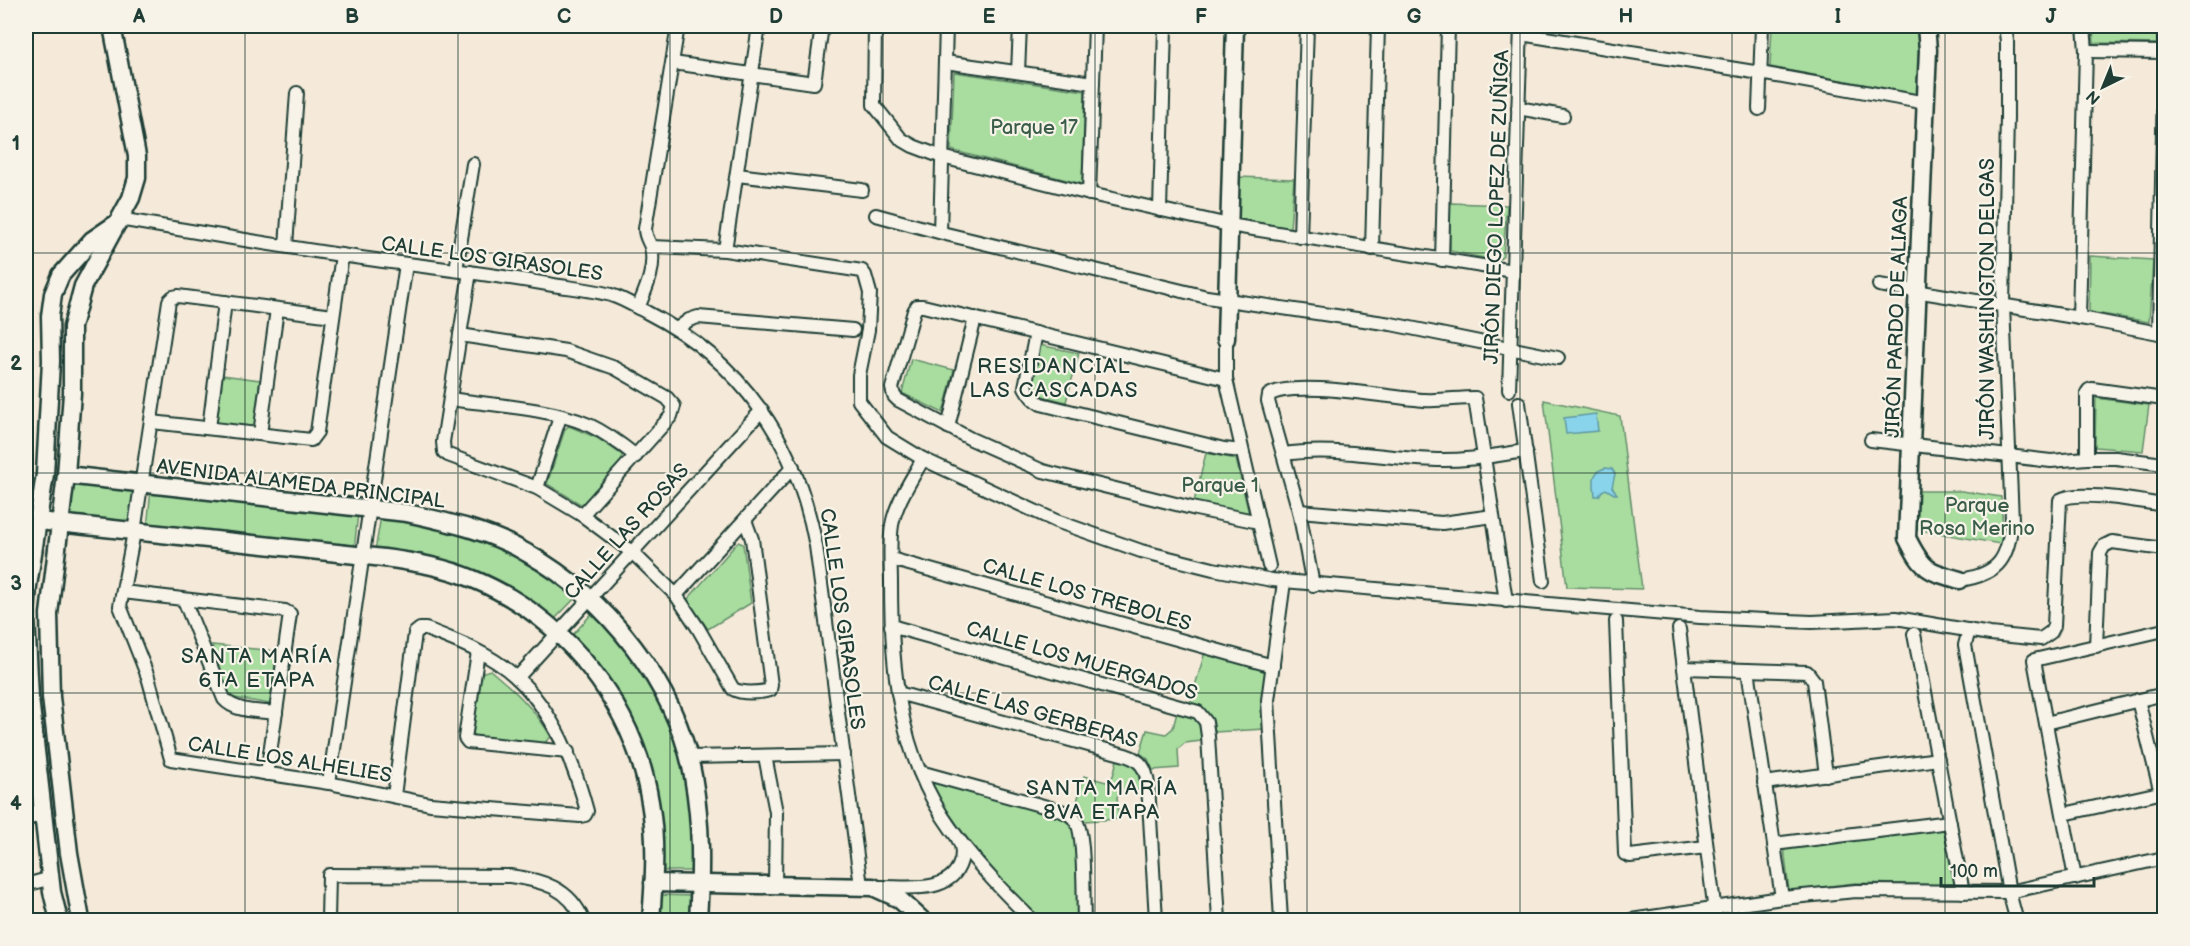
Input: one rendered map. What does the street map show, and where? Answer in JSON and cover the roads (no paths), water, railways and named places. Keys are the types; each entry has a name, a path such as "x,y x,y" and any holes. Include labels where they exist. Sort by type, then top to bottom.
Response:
{"street":[{"path":"81,921 69,853 51,685 49,614 51,582 61,524 66,475 72,393 72,327 83,286 131,198 138,170 112,26"},
{"path":"638,308 652,267 651,247 645,230 674,63 678,26"},
{"path":"725,250 759,26"},
{"path":"674,63 814,83 822,26"},
{"path":"875,26 874,105 901,139 913,146 942,157 1089,194 1229,225 1513,271"},
{"path":"940,232 946,26"},
{"path":"1018,72 1020,26"},
{"path":"1089,194 1095,26"},
{"path":"1160,210 1165,26"},
{"path":"1235,26 1226,379 1269,566"},
{"path":"1300,237 1307,26"},
{"path":"1372,249 1378,26"},
{"path":"1442,260 1448,26"},
{"path":"1759,109 1762,26"},
{"name":"JIRÓN PARDO DE ALIAGA","path":"1926,26 1928,50 1907,538 1918,561 1934,572 1960,580"},
{"name":"JIRÓN WASHINGTON DELGAS","path":"1960,580 1979,577 1998,564 2009,548 2012,520 2003,305 2007,117 2005,26"},
{"path":"2079,318 2086,51 2084,26"},
{"path":"2164,26 2164,41"},
{"path":"1521,30 1926,103"},
{"name":"JIRÓN DIEGO LOPEZ DE ZUÑIGA","path":"1509,390 1521,30"},
{"path":"2086,51 2164,52"},
{"path":"945,62 1093,83"},
{"path":"1879,285 2162,334 2164,81"},
{"path":"286,246 297,93"},
{"path":"1518,108 1563,116"},
{"path":"456,270 473,164"},
{"path":"737,175 862,190"},
{"path":"876,215 1207,297 1391,324 1558,358"},
{"path":"59,921 43,812 30,749 27,578 39,521 45,474 53,294 61,275 69,264 92,240 117,222"},
{"name":"CALLE LOS GIRASOLES","path":"117,222 470,272 612,295 678,328 725,368 777,431 794,467 811,515 844,754 867,886"},
{"path":"651,247 725,250 862,271 870,293 868,330 859,375 859,401 887,437 923,459 1056,521 1141,551 1213,569 1284,582 1700,617 1801,622 1896,618 2041,639 2051,632 2054,626 2058,504 2063,498 2085,495 2164,505"},
{"path":"152,422 311,440 315,436 342,255"},
{"path":"329,783 406,264"},
{"path":"470,272 443,442 444,452 537,488 582,514 633,553 676,595 737,692 770,690 771,685 752,539 745,520"},
{"name":"CALLE LOS ALHELIES","path":"225,302 178,296 169,301 152,422 120,606 148,677 171,759 329,783 430,804 585,815 587,811 568,752"},
{"path":"209,428 225,302 333,316"},
{"path":"1226,379 917,306 892,388 898,400 948,427 1043,471 1196,509 1259,522"},
{"path":"260,434 277,309"},
{"path":"678,328 698,317 853,330"},
{"path":"948,427 975,318"},
{"path":"1036,333 1025,387 1028,394 1041,405 1224,449 1242,451"},
{"path":"460,334 566,351 615,368 667,398 674,406 674,411 636,456 582,514"},
{"path":"1313,585 1299,511 1268,401 1269,395 1275,392 1311,388 1426,400 1475,398 1506,601"},
{"path":"2087,458 2087,393 2089,390 2164,399"},
{"path":"450,399 544,412 587,424 613,438 636,456"},
{"path":"1520,403 1543,581"},
{"name":"CALLE LAS ROSAS","path":"517,678 762,410"},
{"path":"537,488 560,417"},
{"path":"1871,440 2051,461 2116,458 2164,464"},
{"path":"1284,454 1306,450 1439,460 1526,451"},
{"path":"923,459 899,505 892,524 891,626 898,693 906,736 933,800 956,835 992,879 1032,921"},
{"path":"676,595 794,467"},
{"name":"AVENIDA ALAMEDA PRINCIPAL","path":"66,475 407,513 450,522 486,534 527,552 562,576 613,622 646,664 679,730 692,773 699,821 702,856 698,921"},
{"path":"1299,511 1442,523 1493,516"},
{"path":"39,521 363,555 426,564 473,579 518,604 558,634 593,672 611,696 641,759 650,802 654,841 651,921"},
{"path":"2096,646 2100,553 2104,546 2112,542 2164,549"},
{"name":"CALLE LOS TREBOLES","path":"891,560 1273,666"},
{"path":"1281,921 1268,700 1284,582"},
{"path":"123,592 285,611 290,615 267,774"},
{"path":"184,600 228,705 276,713"},
{"path":"1616,621 1625,854 1630,856 1706,848"},
{"name":"CALLE LOS MUERGADOS","path":"891,626 1198,712 1206,722 1208,736 1219,921"},
{"path":"394,796 415,633 420,629 426,629 478,652 517,678 552,724 568,752"},
{"path":"1679,629 1715,915"},
{"path":"1969,630 1965,645 2015,921"},
{"path":"2075,878 2034,660 2164,630"},
{"path":"1914,634 1963,892"},
{"path":"478,652 465,738 468,742 568,752"},
{"path":"1684,668 1807,672 1814,681 1826,775"},
{"path":"1748,670 1782,898"},
{"name":"CALLE LAS GERBERAS","path":"898,693 1138,760 1146,770 1148,784 1156,921"},
{"path":"2046,723 2164,694"},
{"path":"2064,814 2163,793 2138,700"},
{"path":"688,757 844,754"},
{"path":"765,756 776,812 775,885"},
{"path":"1764,783 1938,759"},
{"path":"920,772 1071,815 1078,825 1081,839 1084,921"},
{"path":"26,817 43,812"},
{"path":"1774,844 1950,822"},
{"path":"950,878 961,862 960,843 956,835"},
{"path":"1631,921 1715,915 1782,898 1856,891 2009,892 2164,858"},
{"path":"918,916 911,899 916,891 965,870 975,870 992,879"},
{"path":"328,921 329,875 510,876 535,879 554,886 570,898 583,921"},
{"path":"26,885 51,878"},
{"path":"653,883 932,886"},
{"path":"867,886 899,899 918,916"}],"water":[{"path":"1596,414 1598,431 1566,434 1564,418"},
{"path":"1606,468 1612,469 1615,474 1612,487 1617,494 1606,489 1599,496 1595,496 1595,475"}],"district":[{"name":"RESIDANCIAL LAS CASCADAS","path":"1054,378"},
{"name":"SANTA MARÍA 6TA ETAPA","path":"257,668"},
{"name":"SANTA MARÍA 8VA ETAPA","path":"1102,800"}],"park label":[{"name":"Parque 17","path":"1034,127"},
{"name":"Parque 1","path":"1220,485"},
{"name":"Parque Rosa Merino","path":"1977,516"}]}
